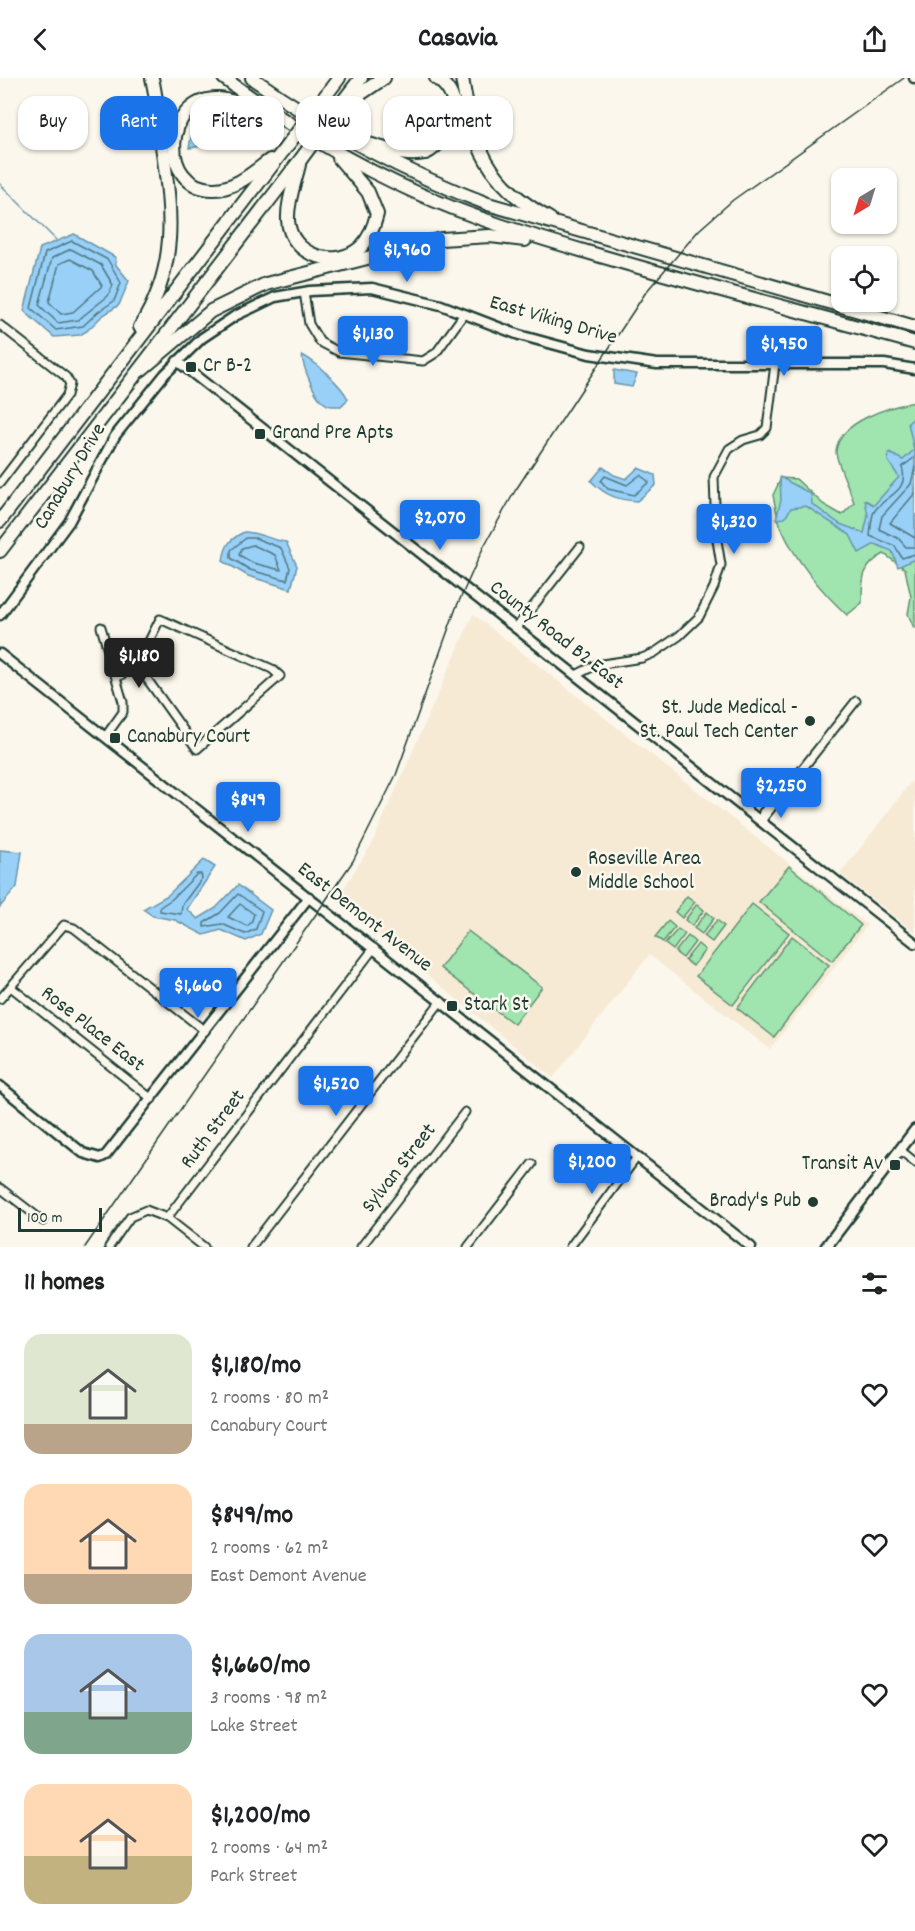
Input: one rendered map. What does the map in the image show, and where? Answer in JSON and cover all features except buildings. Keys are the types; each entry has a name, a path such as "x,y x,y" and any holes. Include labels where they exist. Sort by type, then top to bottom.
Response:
{"highway":[{"path":"114,372 155,298 164,274 170,240 169,193 152,78"},
{"path":"224,78 249,96"},
{"path":"252,78 296,107"},
{"path":"265,78 296,106"},
{"path":"324,96 329,78"},
{"path":"325,96 339,78"},
{"path":"348,96 361,78"},
{"path":"357,96 384,78"},
{"path":"371,145 404,155 428,153 447,135 456,111 451,92 436,78"},
{"path":"462,78 473,135 482,157 498,179 537,212 598,238"},
{"path":"190,110 180,118 174,138 175,158 185,177 214,189 247,177 283,151"},
{"path":"284,121 332,151 397,184 466,214 600,256 915,344"},
{"path":"0,521 296,134"},
{"path":"0,551 308,150"},
{"path":"368,150 461,194 520,215 915,327"},
{"path":"300,161 288,208 288,222 292,234 304,250 323,258 344,258 362,245 369,236 377,214 368,192 332,151"},
{"path":"141,370 160,356 199,319 256,288 441,239 474,236 511,238 600,256"}],"main road":[{"path":"826,1247 915,1130"}],"street":[{"name":"East Viking Drive","path":"177,361 202,338 235,316 274,297 304,292 372,288 464,314 519,335 589,354 657,364 884,364 915,369"},
{"path":"304,292 309,324 320,342 339,352 423,361 436,353 464,314"},
{"path":"0,325 66,377 70,384 67,395 0,483"},
{"name":"Canabury Drive","path":"0,615 69,522 115,436 177,361"},
{"name":"County Road B2 East","path":"177,361 915,943"},
{"path":"576,675 596,664 642,658 654,653 679,636 702,611 721,565 716,534 714,477 729,449 742,440 760,435 767,428 775,364"},
{"path":"516,628 580,547"},
{"path":"118,677 137,665 160,619 272,669 280,676 197,749 137,665"},
{"path":"101,627 118,677 123,702 123,712 105,737"},
{"name":"East Demont Avenue","path":"0,654 751,1247"},
{"path":"761,821 856,701"},
{"path":"0,1086 83,1153 100,1158 115,1145 152,1099 309,897"},
{"path":"0,999 12,988 64,925 74,928 205,1031"},
{"name":"Ruth Street","path":"167,1218 374,948"},
{"name":"Rose Place East","path":"12,988 152,1099"},
{"path":"251,1247 441,1001"},
{"name":"Sylvan Street","path":"361,1247 465,1112"},
{"path":"900,1150 915,1162"},
{"path":"570,1247 637,1157"},
{"path":"468,1247 532,1164"},
{"path":"0,1188 43,1221"},
{"path":"110,1247 135,1213 153,1211 167,1218 204,1247"}],"shaded area":[{"name":"Roseville Area Middle School","path":"473,614 867,925 770,1049 649,955 553,1078 336,900 372,844"},
{"path":"915,777 915,932 840,874"}],"green space":[{"path":"915,402 914,628 908,614 911,597 905,569 884,554 876,559 864,574 862,603 847,615 828,596 793,551 780,523 773,495 781,478 796,479 823,504 842,515 854,503 836,455 839,440 856,423 880,411"},
{"path":"789,866 861,925 832,961 759,902"},
{"path":"687,896 695,902 682,918 675,912"},
{"path":"697,904 704,910 692,926 685,920"},
{"path":"752,904 789,933 733,1005 696,976"},
{"path":"707,912 714,918 702,934 694,928"},
{"path":"717,920 724,926 712,942 704,936"},
{"path":"668,921 675,927 663,942 655,937"},
{"path":"678,929 685,934 673,950 665,944"},
{"path":"468,931 542,987 514,1024 440,968"},
{"path":"688,936 695,942 683,958 675,952"},
{"path":"792,936 829,965 774,1037 737,1008"},
{"path":"698,944 705,950 693,966 685,960"}],"water":[{"path":"74,234 115,257 116,265 129,281 119,305 102,316 87,331 80,335 54,337 24,311 40,248"},
{"path":"302,355 328,374 340,387 348,399 341,406 327,405 316,393 304,366"},
{"path":"614,370 637,374 632,387 614,384"},
{"path":"915,417 915,559 898,567 892,551 875,544 859,553 850,535 806,506 791,508 785,518 776,519 781,500 780,477 811,494 812,504 840,524 864,533 868,516 865,500 874,505 899,477 888,461 889,453 903,460 914,450 908,423"},
{"path":"603,467 614,475 626,479 638,468 655,475 656,485 637,501 617,498 601,490 591,481"},
{"path":"244,532 286,542 297,566 291,589 248,576 223,561 229,543"},
{"path":"749,773 756,774 765,780 769,789 765,794 756,794 746,787 744,778"},
{"path":"0,850 22,852 17,887 0,907"},
{"path":"204,860 215,867 187,909 198,919 216,908 238,885 271,910 261,934 246,941 221,930 204,935 175,920 153,916 143,909 168,895"}],"waterway":[{"path":"0,184 56,240"}],"railway":[{"path":"85,1247 353,861 396,775 456,608 484,546 515,491 646,292 699,230 733,200 904,78"}],"place":[{"name":"Cr B-2","path":"191,367"},
{"name":"Grand Pre Apts","path":"260,434"},
{"name":"St. Jude Medical - St. Paul Tech Center","path":"810,721"},
{"name":"Canabury Court","path":"115,738"},
{"name":"Roseville Area Middle School","path":"576,872"},
{"name":"Stark St","path":"452,1006"},
{"name":"Transit Av","path":"895,1165"},
{"name":"Brady's Pub","path":"813,1202"}]}
